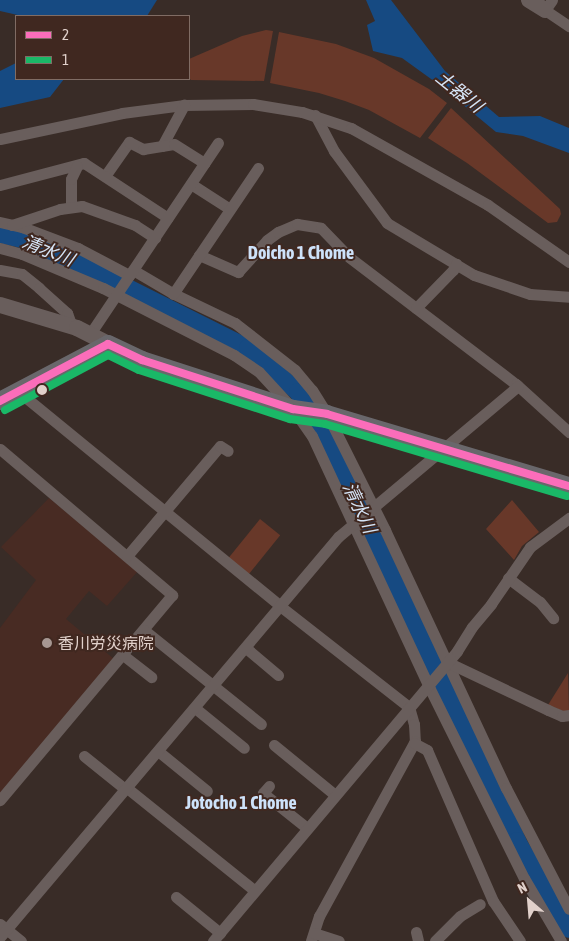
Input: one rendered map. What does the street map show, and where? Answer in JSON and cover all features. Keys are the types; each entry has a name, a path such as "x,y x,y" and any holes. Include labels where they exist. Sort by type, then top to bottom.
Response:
{"main road":[{"path":"0,401 108,344 142,360 293,409 327,414 569,486"}],"street":[{"path":"529,0 548,5 569,26"},
{"path":"0,140 122,113 184,105 253,104 315,115 351,128 480,200 569,262"},
{"path":"162,146 184,105"},
{"path":"315,115 334,151 386,222 474,275 530,294 569,297"},
{"path":"105,176 130,142 143,149 174,144 205,164"},
{"path":"90,334 218,143"},
{"path":"0,184 84,163 168,218"},
{"path":"71,207 71,179 77,166"},
{"path":"173,294 258,168"},
{"path":"191,184 230,209"},
{"path":"12,225 60,209 82,206 135,225 155,238"},
{"path":"0,222 78,248 234,323 295,370 327,414 506,788 569,909"},
{"path":"199,255 238,272 278,232 297,224 321,228 349,257 518,386 569,432"},
{"path":"0,248 61,270 116,294 234,355 259,372 293,409 312,436 429,685 524,878 561,941"},
{"path":"416,308 453,270 456,264"},
{"path":"0,270 22,274 67,313 72,327"},
{"path":"0,304 72,327 108,344"},
{"path":"21,941 2,930 126,789 338,537 518,386"},
{"path":"19,392 280,606 409,707 414,724 414,743 319,916 312,937 339,941"},
{"path":"126,556 220,446 228,451"},
{"path":"0,449 172,595 0,800"},
{"path":"176,897 216,937 429,685 535,543 569,518"},
{"path":"508,578 540,602 553,618"},
{"path":"144,630 214,685 250,709 261,724"},
{"path":"246,648 278,675"},
{"path":"123,655 151,677"},
{"path":"447,662 548,710 562,716 569,715"},
{"path":"195,708 244,748"},
{"path":"414,743 427,750 493,901 520,941"},
{"path":"274,745 335,795"},
{"path":"158,751 207,791"},
{"path":"84,756 255,891"},
{"path":"269,786 263,793 307,828"},
{"path":"435,941 468,917 480,904"}],"shaded area":[{"path":"266,30 273,31 264,81 190,79 190,59 242,36"},
{"path":"279,32 336,44 374,58 429,89 447,103 420,138 369,110 345,101 319,93 270,83"},
{"path":"451,108 560,209 561,214 557,222 548,223 467,163 428,138"},
{"name":"香川労災病院","path":"49,498 138,571 107,606 89,591 66,619 114,659 0,794 0,628 36,580 1,547"},
{"path":"512,500 539,532 522,546 514,560 486,529"},
{"path":"260,519 280,535 248,575 228,559"},
{"path":"568,673 569,711 563,711 548,705"}],"water":[{"path":"0,0 157,0 148,15 18,15 0,11"},
{"name":"土器川","path":"366,0 391,0 445,71 499,117 540,116 569,128 569,153 523,136 496,132 438,84 402,58 373,51 367,25 375,21"},
{"path":"15,64 15,80 63,80 50,97 0,108 0,71"}],"waterway":[{"name":"清水川","path":"0,234 26,240 80,264 248,348 298,392 325,436 517,841 569,929"}],"transit line":[{"name":"2","path":"0,401 108,344 142,360 293,409 327,414 569,486"},
{"name":"1","path":"5,410 108,355 139,370 290,419 325,424 566,496"}],"place":[{"name":"香川労災病院","path":"47,643"}],"district":[{"name":"Doicho 1 Chome","path":"301,253"},
{"name":"Jotocho 1 Chome","path":"241,803"}]}
